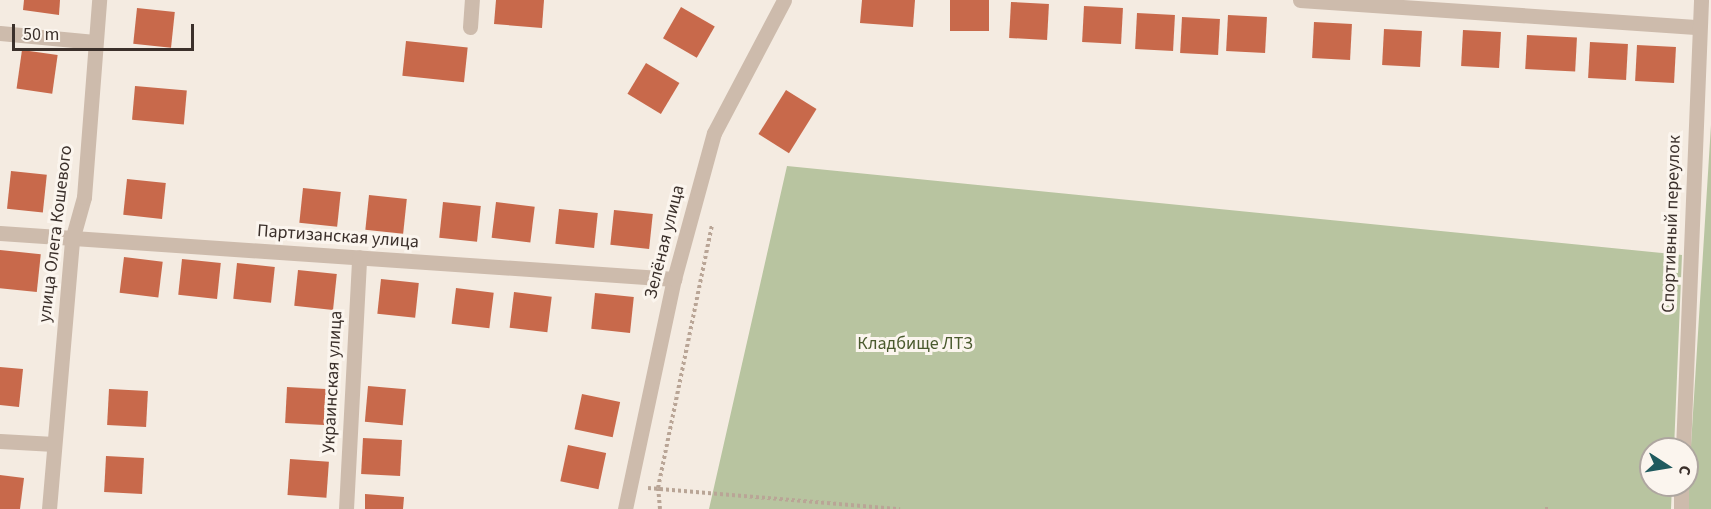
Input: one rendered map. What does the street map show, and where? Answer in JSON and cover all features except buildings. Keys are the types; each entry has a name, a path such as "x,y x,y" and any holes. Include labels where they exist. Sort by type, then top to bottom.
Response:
{"street":[{"name":"улица Олега Кошевого","path":"49,509 72,240 84,197 99,0"},
{"path":"470,27 472,0"},
{"name":"Зелёная улица","path":"625,509 674,279 714,133 784,0"},
{"path":"1300,0 1699,27"},
{"name":"Спортивный переулок","path":"1683,437 1701,0"},
{"path":"0,33 95,42"},
{"name":"Партизанская улица","path":"0,233 72,240 674,279"},
{"name":"Украинская улица","path":"346,509 358,257"},
{"path":"0,441 54,444"}],"path":[{"path":"660,509 658,488 714,215"},
{"path":"629,486 900,509"}],"green space":[{"path":"1711,125 1711,509 1687,509 1688,497 1699,497 1699,437 1692,437"},
{"name":"Кладбище ЛТЗ","path":"787,166 1682,255 1674,437 1639,437 1639,497 1672,497 1671,509 709,509"}]}
